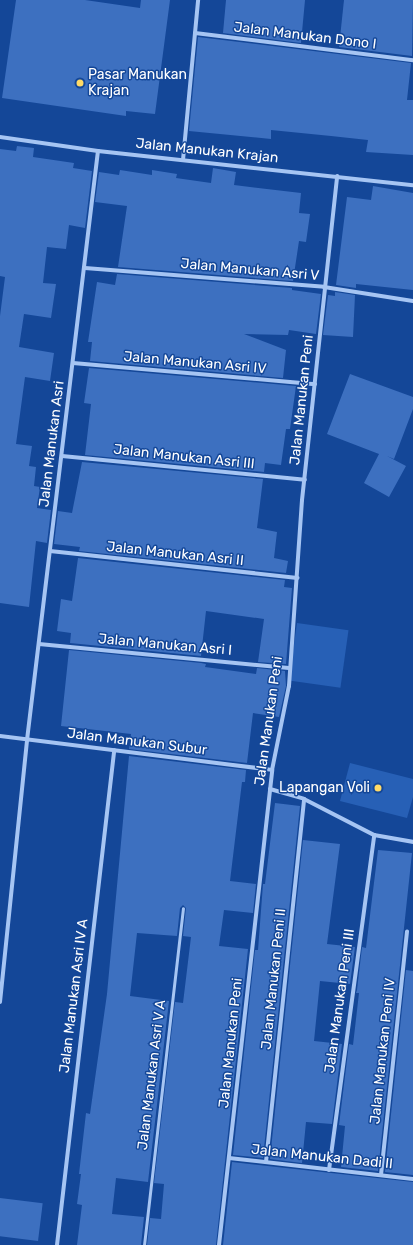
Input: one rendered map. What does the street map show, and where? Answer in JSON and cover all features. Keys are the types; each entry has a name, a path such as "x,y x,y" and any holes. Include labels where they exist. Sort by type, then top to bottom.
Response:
{"street":[{"path":"183,160 198,0"},
{"name":"Jalan Manukan Dono I","path":"195,33 413,60"},
{"name":"Jalan Manukan Krajan","path":"0,137 98,151 413,185"},
{"name":"Jalan Manukan Asri","path":"0,1002 27,740 98,151"},
{"name":"Jalan Manukan Peni","path":"219,1245 272,770 287,698 305,480 324,287 337,176"},
{"name":"Jalan Manukan Asri V","path":"85,268 324,287 413,301"},
{"name":"Jalan Manukan Asri IV","path":"73,364 315,384"},
{"name":"Jalan Manukan Asri III","path":"62,456 305,480"},
{"name":"Jalan Manukan Asri II","path":"50,551 298,578"},
{"name":"Jalan Manukan Asri I","path":"39,644 289,668"},
{"name":"Jalan Manukan Subur","path":"0,736 272,770"},
{"name":"Jalan Manukan Asri IV A","path":"56,1245 114,750"},
{"path":"270,789 304,799 374,835 413,842"},
{"name":"Jalan Manukan Peni II","path":"266,1162 304,799"},
{"name":"Jalan Manukan Peni III","path":"329,1170 374,835"},
{"name":"Jalan Manukan Peni IV","path":"381,1174 408,931"},
{"name":"Jalan Manukan Dadi II","path":"229,1158 329,1170 381,1174 413,1179"}],"lane":[{"name":"Jalan Manukan Asri V A","path":"144,1245 183,908"}],"shaded area":[{"path":"297,623 348,630 340,688 289,680"},
{"name":"Lapangan Voli","path":"350,763 413,779 413,797 407,818 340,801"}],"building":[{"path":"16,0 85,0 140,8 141,0 170,0 155,114 126,111 126,116 2,98"},
{"path":"226,0 305,0 301,43 223,33"},
{"path":"344,0 413,0 412,56 339,47"},
{"path":"198,37 411,63 407,100 413,100 413,155 366,152 368,140 331,136 271,130 271,139 189,131"},
{"path":"17,146 34,148 33,157 74,163 73,168 92,171 85,228 69,225 66,249 47,247 43,283 56,284 51,318 24,314 19,347 54,353 50,381 25,377 16,444 32,446 29,466 36,467 34,486 40,487 37,508 51,510 47,543 36,541 29,607 0,603 0,316 5,277 0,276 0,149 16,151"},
{"path":"213,168 236,172 234,185 301,193 299,213 310,214 306,242 299,241 293,281 118,267 127,206 95,202 99,172 119,175 120,170 152,175 152,170 177,174 176,178 211,183"},
{"path":"373,186 413,193 413,290 356,284 356,288 336,285 347,197 371,200"},
{"path":"117,274 292,288 292,290 321,294 316,334 289,330 288,335 244,334 286,350 283,378 90,361 92,342 88,342 97,282 115,285"},
{"path":"335,292 355,295 353,337 323,335 328,295 335,296"},
{"path":"89,368 296,386 290,429 286,429 281,465 265,463 264,472 85,455 91,404 84,403"},
{"path":"350,374 413,397 413,409 394,459 387,456 406,466 389,497 364,483 379,454 327,434"},
{"path":"82,462 263,479 257,528 277,532 274,558 288,561 286,573 79,551 80,547 54,544 58,511 72,513"},
{"path":"78,558 285,580 284,587 292,588 286,664 258,662 264,619 206,611 201,656 70,643 71,633 57,631 61,599 72,601"},
{"path":"69,650 201,663 206,664 205,667 256,674 257,668 285,671 286,686 279,717 253,713 247,763 129,749 131,734 61,726"},
{"path":"129,756 246,770 245,782 242,782 230,881 256,884 253,913 224,910 219,946 248,949 216,1245 147,1245 150,1218 161,1219 164,1184 154,1183 175,1002 183,1003 191,937 183,936 186,908 183,905 180,908 177,936 137,933 130,996 169,1001 148,1182 116,1178 112,1214 144,1217 141,1245 77,1245 82,1205 77,1204 81,1174 79,1174 86,1113 90,1114 107,994"},
{"path":"275,803 300,806 263,1158 233,1155 255,950 258,950 263,884 265,884"},
{"path":"303,840 340,844 327,944 355,947 350,984 320,981 314,1041 342,1044 332,1124 306,1122 302,1163 270,1159"},
{"path":"378,850 412,853 378,1171 341,1167 345,1126 339,1125 349,1044 353,1045 359,993 356,993 362,947 366,948"},
{"path":"406,970 413,971 413,1175 385,1172"},
{"path":"232,1162 413,1182 413,1245 223,1245"},
{"path":"0,1198 43,1203 38,1241 0,1236"}],"place":[{"name":"Pasar Manukan Krajan","path":"80,83"},
{"name":"Lapangan Voli","path":"378,788"}]}
